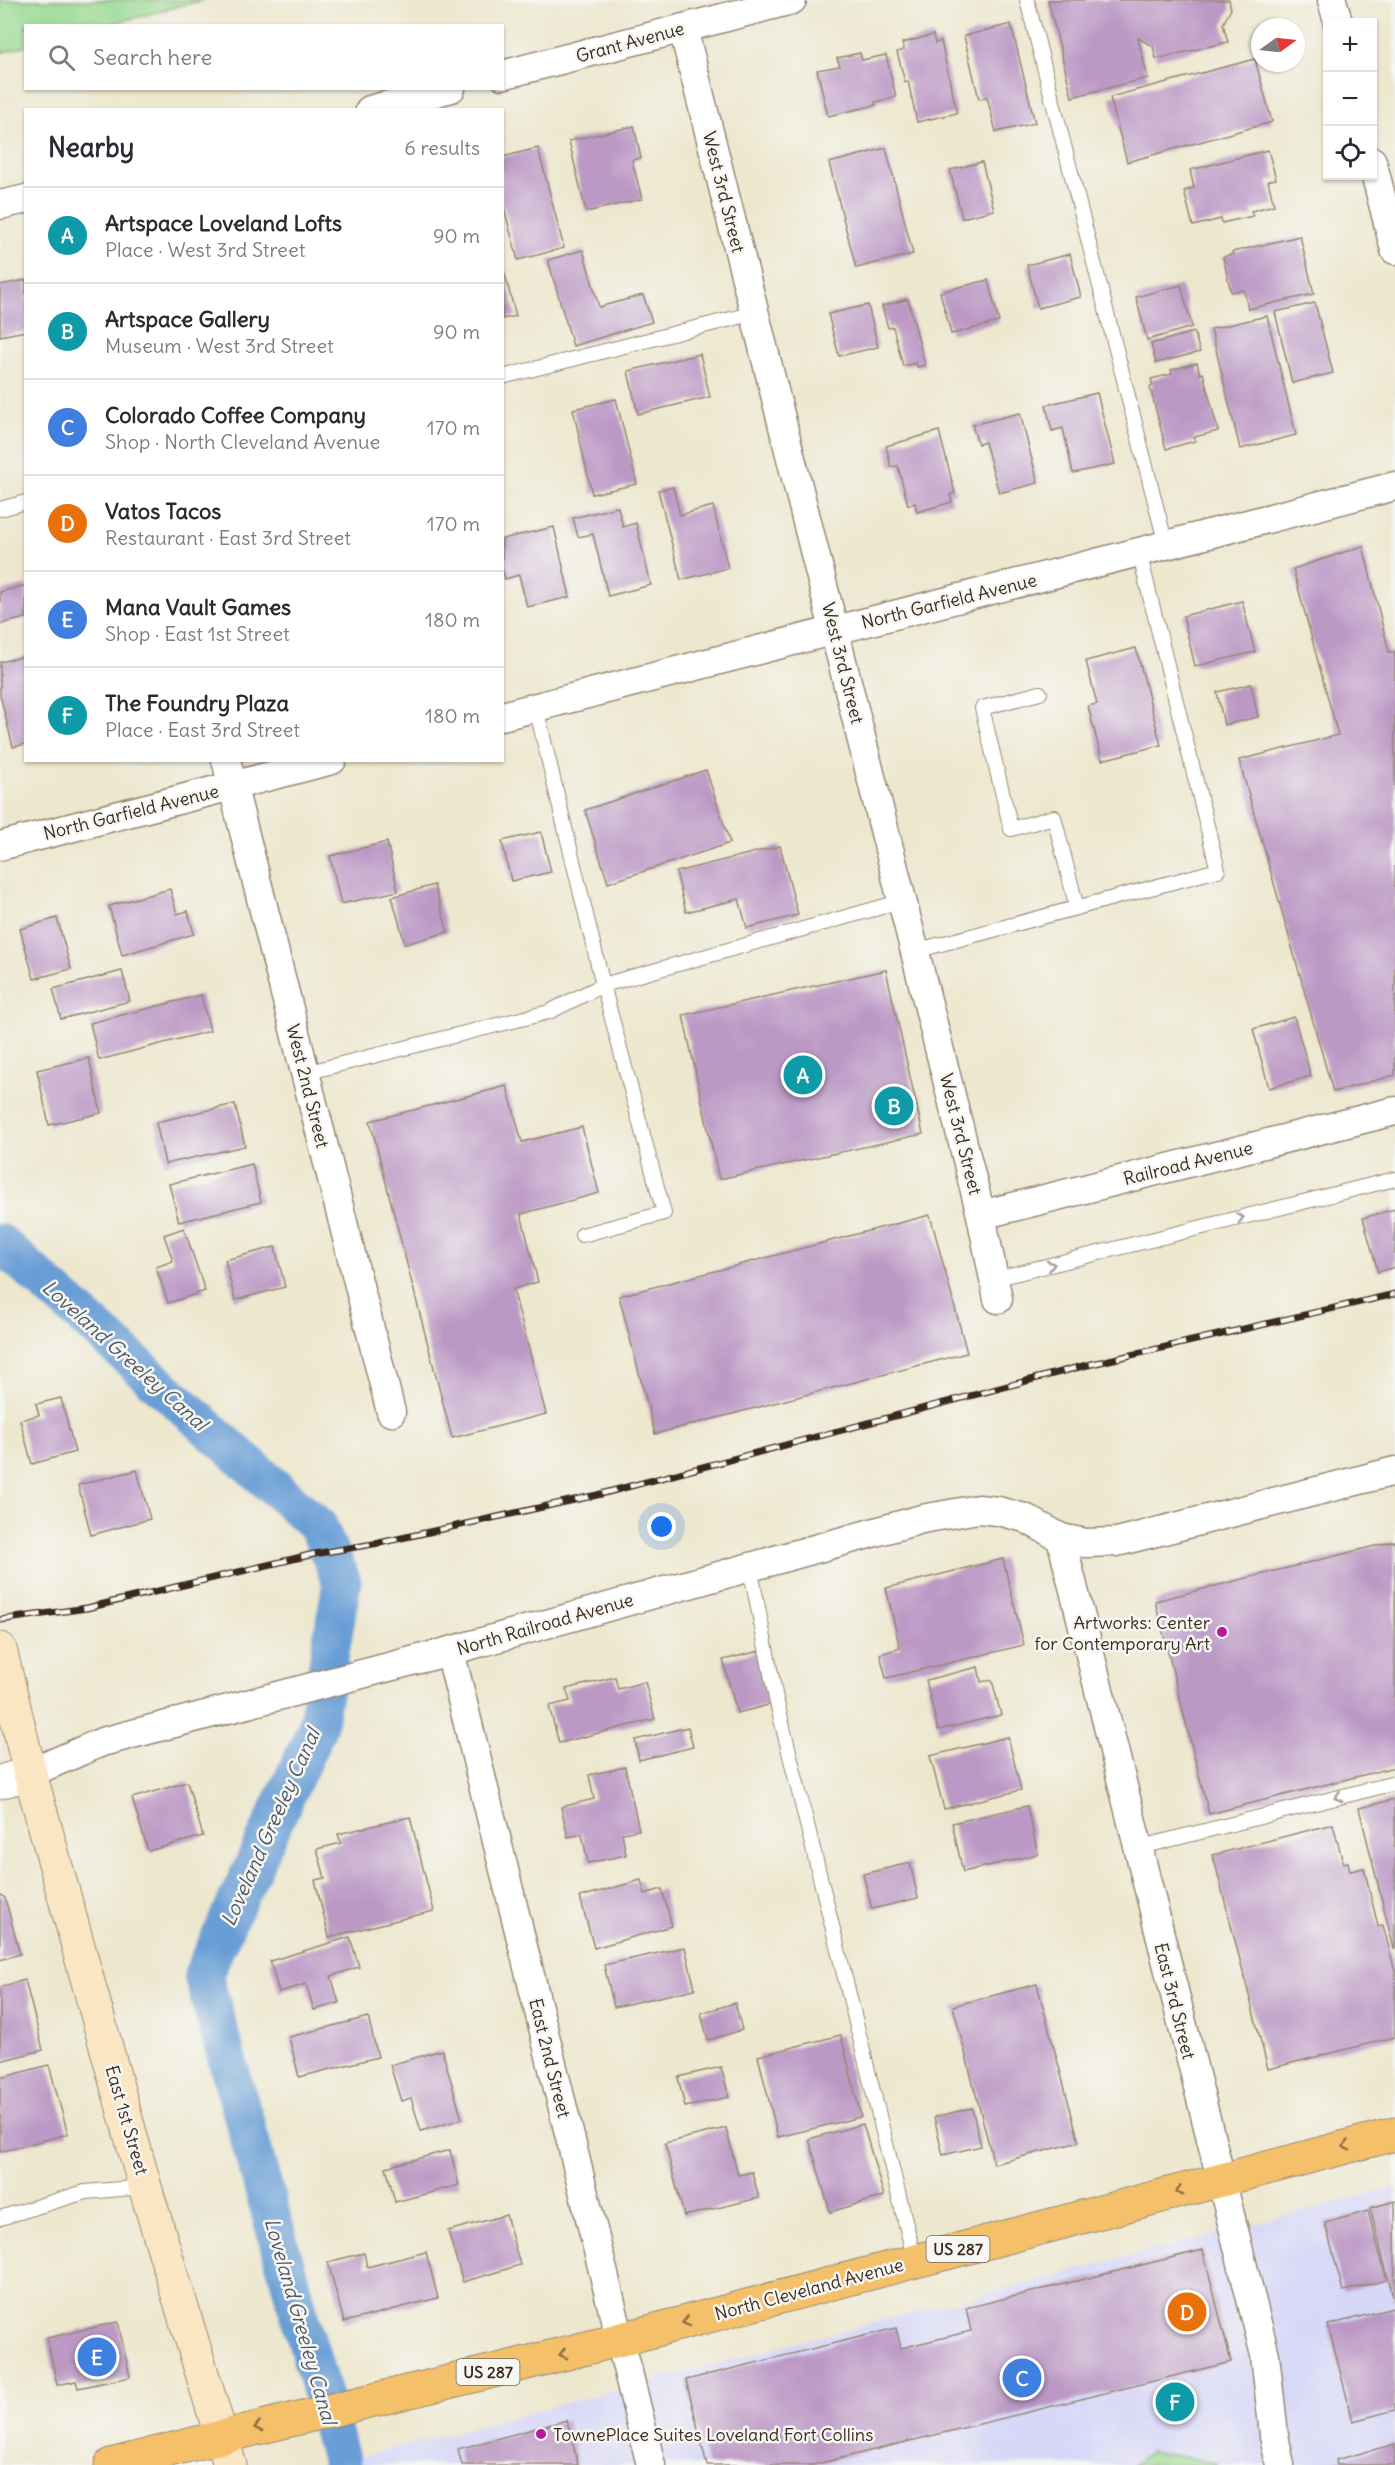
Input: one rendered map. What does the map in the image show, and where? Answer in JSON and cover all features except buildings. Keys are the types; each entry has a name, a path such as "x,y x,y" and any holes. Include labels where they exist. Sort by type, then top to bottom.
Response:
{"highway":[{"name":"North Cleveland Avenue","path":"226,2451 295,2418 620,2340 1395,2134"},
{"name":"US 287","path":"111,2465 226,2451"}],"main road":[{"name":"East 1st Street","path":"0,1649 15,1778 226,2451"}],"street":[{"name":"Grant Avenue","path":"504,74 792,0"},
{"path":"1332,0 1337,18"},
{"name":"West 3rd Street","path":"683,28 903,901 981,1215 997,1289"},
{"path":"377,108 444,90"},
{"path":"1377,180 1395,250"},
{"path":"0,205 24,199"},
{"name":"North Garfield Avenue","path":"504,716 1395,486"},
{"name":"North Garfield Avenue","path":"0,846 229,773 316,762"},
{"name":"West 2nd Street","path":"229,773 391,1412"},
{"name":"Railroad Avenue","path":"981,1215 1395,1111"},
{"path":"1061,1538 1085,1543 1117,1542 1395,1471"},
{"name":"North Railroad Avenue","path":"15,1778 102,1742 450,1651 922,1519 978,1509 998,1511 1025,1518 1061,1538"},
{"name":"East 3rd Street","path":"1061,1538 1265,2355 1274,2435 1280,2465"},
{"name":"East 2nd Street","path":"450,1651 651,2465"}],"lane":[{"path":"915,951 1218,870 1153,548 1027,0"},
{"path":"504,377 755,313"},
{"path":"0,509 24,503"},
{"path":"1040,693 982,708 1011,829 1054,817 1077,908"},
{"path":"536,708 603,985 664,1213 582,1235"},
{"path":"305,1073 549,1012 603,985 903,901"},
{"path":"997,1289 1395,1179"},
{"path":"750,1567 779,1710 915,2261"},
{"path":"1137,1848 1395,1783"},
{"path":"0,2218 86,2192 145,2187"}],"shaded area":[{"path":"1395,2187 1395,2465 329,2465"}],"green space":[{"path":"0,0 204,0 110,24 24,24 24,46 0,53"},
{"path":"1150,2451 1216,2463 1216,2465 1134,2465"}],"waterway":[{"name":"Loveland Greeley Canal","path":"0,1243 318,1526 342,1582 317,1728 203,1975 342,2465"}],"railway":[{"path":"0,1620 87,1608 314,1554 379,1543 597,1495 1079,1367 1395,1294"}],"place":[{"name":"Artspace Loveland Lofts","path":"803,1075"},
{"name":"Artspace Gallery","path":"894,1106"},
{"name":"Artworks: Center for Contemporary Art","path":"1222,1632"},
{"name":"Vatos Tacos","path":"1187,2312"},
{"name":"Mana Vault Games","path":"97,2357"},
{"name":"Colorado Coffee Company","path":"1022,2378"},
{"name":"The Foundry Plaza","path":"1175,2402"},
{"name":"TownePlace Suites Loveland Fort Collins","path":"541,2434"}]}
